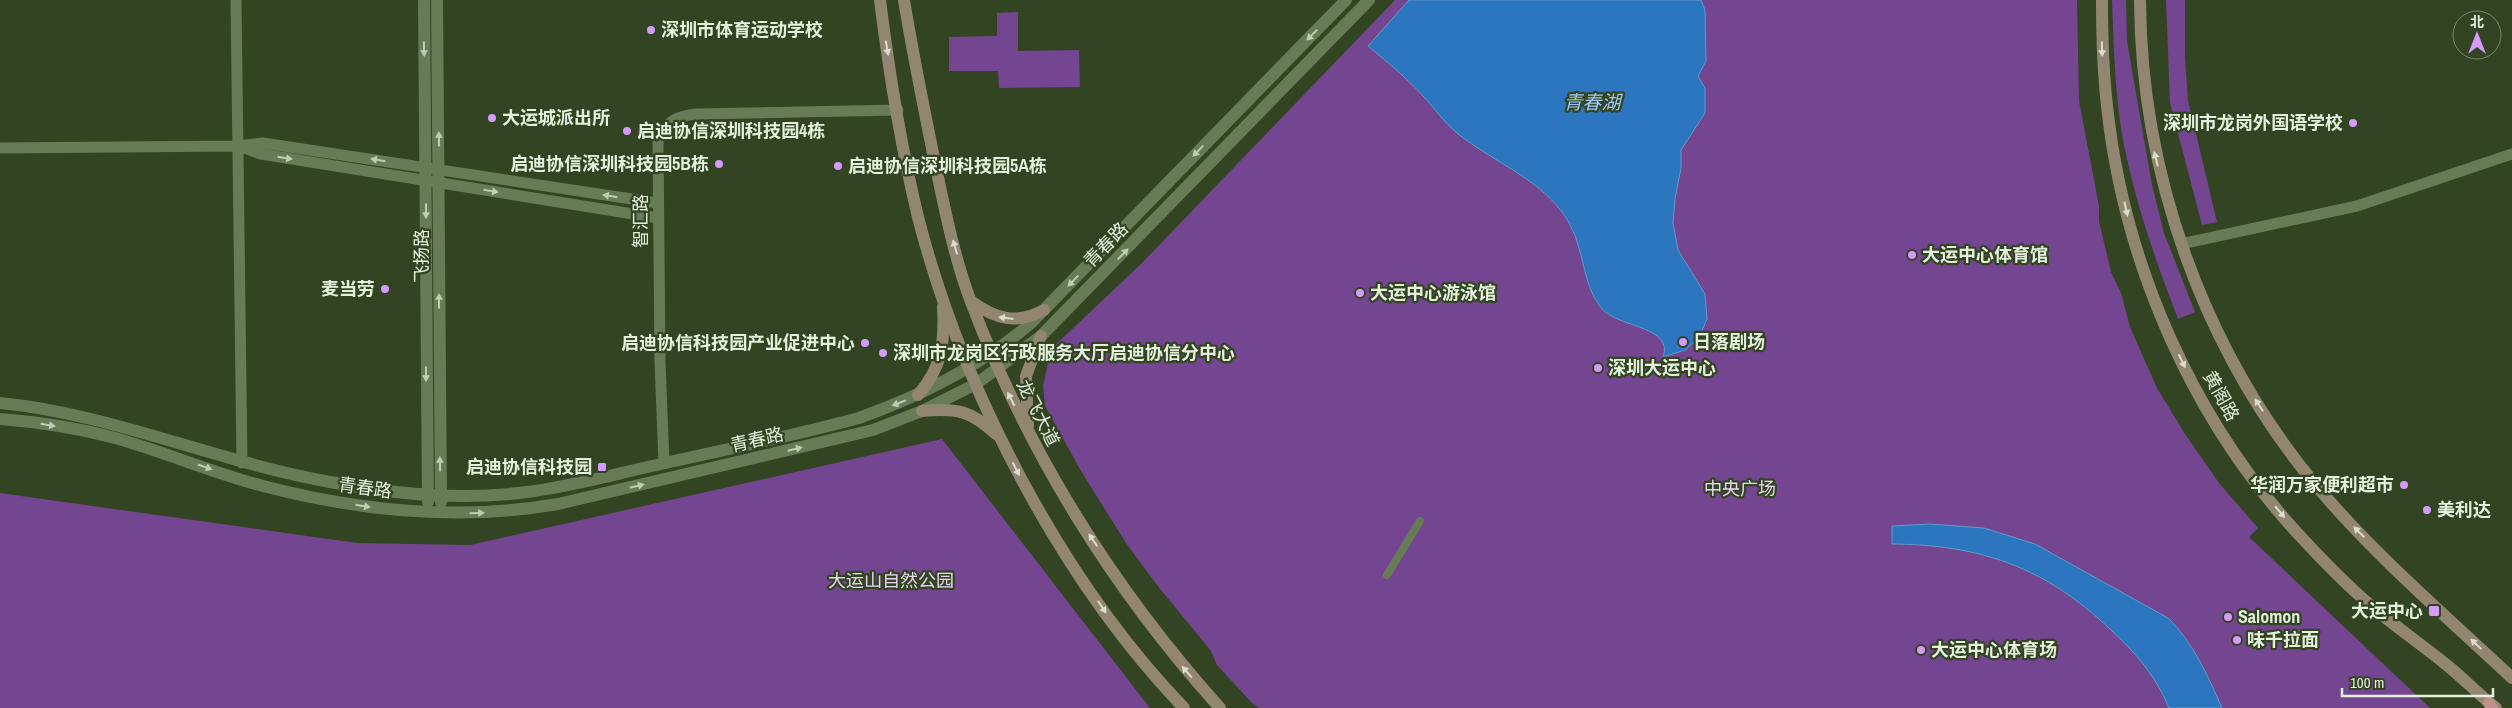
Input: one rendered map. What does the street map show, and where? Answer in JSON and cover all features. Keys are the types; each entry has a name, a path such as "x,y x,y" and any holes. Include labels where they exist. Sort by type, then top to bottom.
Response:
{"main road":[{"path":"880,0 918,218 943,295 976,384 1022,480 1072,562 1111,620 1146,666 1184,708"},
{"name":"龙飞大道","path":"904,0 912,48 948,221 971,301 998,370 1029,434 1076,516 1170,652 1220,708"},
{"name":"黄阁路","path":"2102,0 2102,63 2107,108 2127,213 2159,309 2199,396 2221,433 2254,479 2305,541 2364,600 2448,666 2492,706"},
{"name":"黄阁路","path":"2140,0 2140,41 2148,118 2155,155 2181,244 2234,363 2261,408 2308,475 2352,526 2512,678"},
{"path":"918,395 930,382 942,354 944,338 943,295"},
{"path":"971,301 989,314 1004,319 1023,318 1044,310"},
{"path":"1029,434 1026,376 1041,336"},
{"path":"922,412 941,409 965,412 976,417 1000,437"}],"street":[{"path":"236,0 242,463"},
{"name":"飞扬路","path":"424,0 426,174 435,494"},
{"name":"飞扬路","path":"435,512 440,176 437,0"},
{"name":"青春路","path":"0,403 35,406 107,422 242,463 327,482 397,492 472,496 525,492 835,424 888,408 918,395 970,367 1015,336 1044,310 1346,0"},
{"name":"青春路","path":"0,419 46,425 115,438 278,490 365,507 435,512 513,512 558,504 849,437 922,412 976,384 998,370 1041,336 1369,0"},
{"name":"智汇路","path":"664,463 658,142 665,127 677,117 696,114 898,110"},
{"path":"0,148 238,146 263,143 426,174 658,203"},
{"path":"2181,244 2357,206 2512,154"},
{"path":"440,176 658,218"},
{"path":"1387,575 1420,521"}],"green space":[{"name":"深圳大运中心","path":"1395,0 2077,0 2079,101 2099,206 2099,221 2111,272 2121,293 2130,327 2157,388 2185,434 2219,483 2258,528 2249,537 2430,708 1259,708 1252,703 1217,665 1211,651 1157,585 1126,543 1081,471 1045,406 1043,386 1051,349 1141,264"},
{"path":"2112,0 2126,0 2127,41 2152,185 2164,233 2195,312 2178,319 2143,220 2123,140 2116,80"},
{"path":"2166,0 2185,0 2185,58 2188,100 2217,222 2202,225 2170,103"},
{"path":"1018,12 1018,51 1079,50 1080,87 999,88 998,71 949,71 949,37 997,36 997,13"},
{"name":"大运山自然公园","path":"942,439 1150,708 0,708 0,493 357,543 470,545"}],"water":[{"name":"青春湖","path":"1409,0 1701,0 1705,10 1706,61 1698,76 1705,88 1705,113 1681,150 1681,168 1673,223 1678,250 1705,294 1707,319 1702,331 1685,350 1663,357 1664,347 1661,339 1643,328 1610,315 1602,309 1590,287 1570,224 1562,212 1526,179 1457,133 1411,83 1368,46"},
{"path":"1930,524 1984,528 2035,544 2168,618 2177,627 2192,649 2222,708 2169,708 2151,675 2110,629 2061,590 2036,575 1983,555 1924,545 1892,544 1892,526"}],"place":[{"name":"深圳市体育运动学校","path":"651,30"},
{"name":"大运城派出所","path":"492,118"},
{"name":"深圳市龙岗外国语学校","path":"2353,123"},
{"name":"启迪协信深圳科技园4栋","path":"627,131"},
{"name":"启迪协信深圳科技园5B栋","path":"719,164"},
{"name":"启迪协信深圳科技园5A栋","path":"838,166"},
{"name":"大运中心体育馆","path":"1912,255"},
{"name":"麦当劳","path":"385,289"},
{"name":"大运中心游泳馆","path":"1360,293"},
{"name":"日落剧场","path":"1683,342"},
{"name":"启迪协信科技园产业促进中心","path":"865,343"},
{"name":"深圳市龙岗区行政服务大厅启迪协信分中心","path":"883,353"},
{"name":"深圳大运中心","path":"1598,368"},
{"name":"启迪协信科技园","path":"602,467"},
{"name":"华润万家便利超市","path":"2404,485"},
{"name":"美利达","path":"2427,510"},
{"name":"大运中心","path":"2434,611"},
{"name":"Salomon","path":"2228,617"},
{"name":"味千拉面","path":"2237,640"},
{"name":"大运中心体育场","path":"1921,650"}],"park label":[{"name":"中央广场","path":"1740,489"}]}
